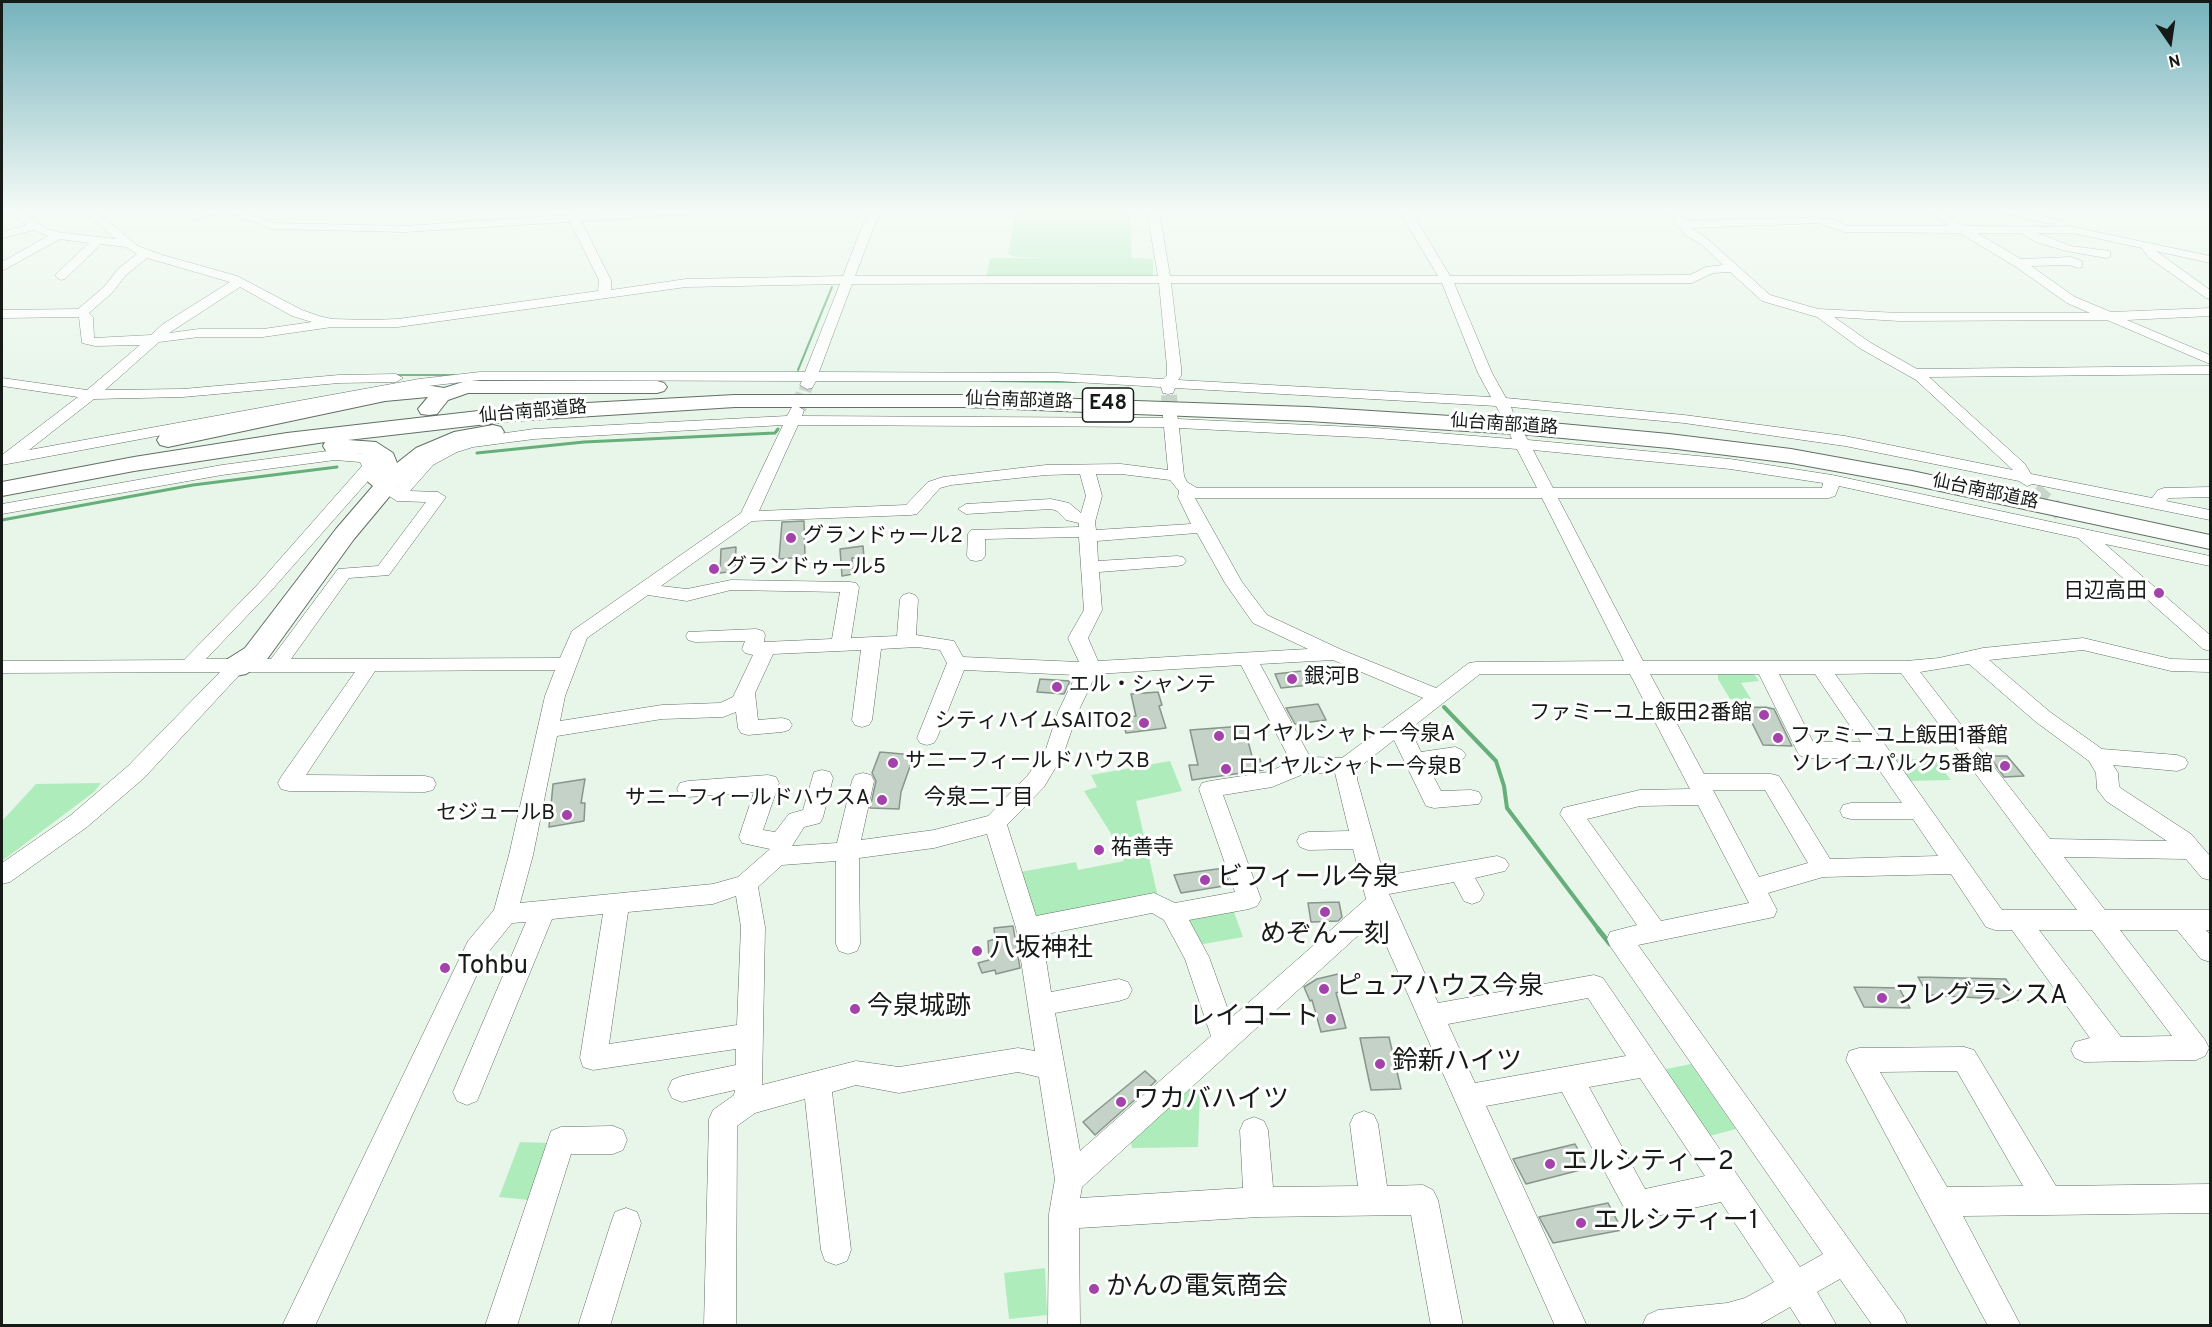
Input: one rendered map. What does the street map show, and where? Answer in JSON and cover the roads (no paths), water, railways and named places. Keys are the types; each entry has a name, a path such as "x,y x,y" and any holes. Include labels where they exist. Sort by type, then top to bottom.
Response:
{"highway":[{"path":"431,408 466,387 744,387 836,392"},
{"path":"3,468 385,395 435,391 431,408 385,480 255,655 236,667"},
{"name":"仙台南部道路","path":"3,468 455,412 658,397 836,392 1186,400 1376,410 1648,430 1857,459 2211,534"},
{"name":"仙台南部道路","path":"2,490 134,464 276,442 513,414 735,401 964,401 1308,414 1530,428 1669,441 1791,456 1902,476 2211,542"},
{"path":"385,480 424,453 441,445 462,437 519,428 722,409 964,401"},
{"path":"2,490 307,447 368,447 385,458 385,480"}],"street":[{"path":"61,276 64,273"},
{"path":"2,314 81,313 108,291 121,273"},
{"path":"216,273 297,313 332,323"},
{"path":"601,273 605,280 604,295"},
{"path":"808,380 851,273"},
{"path":"1165,273 1174,367 1174,376 1168,388"},
{"path":"1443,273 1503,408"},
{"path":"81,313 86,317 87,340 95,342 137,341 199,333 263,333 332,323 398,323 686,283 848,280 1692,279 1704,273"},
{"path":"1739,273 1766,298 1830,318 1866,346 1915,373 2019,467 2034,490"},
{"path":"2032,273 2071,300 2211,360"},
{"path":"2179,273 2211,295"},
{"path":"3,468 155,338 185,315 238,283"},
{"path":"1809,312 1899,317 2106,316 2211,312"},
{"path":"1915,373 2211,370"},
{"path":"2,382 91,395 183,393 339,379 426,378 431,408 480,376 808,380 1057,377 1168,388 1684,419 1822,438 2211,515"},
{"path":"298,1326 477,948 505,914 521,855 555,696 579,635 748,516 796,414"},
{"path":"276,666 344,573 383,571 438,497 398,496 427,462 452,449 471,443 534,434 796,414 1170,417 1376,433 1520,438 1730,464 1832,480 2211,561"},
{"path":"1170,417 1186,497 1234,583 1260,620 1335,654 1438,696"},
{"path":"1520,438 1637,668 1765,910 1619,939 1836,1264 1892,1326"},
{"path":"2,509 222,470 335,455 364,458 370,466 362,478 264,588 189,666"},
{"path":"748,516 911,510 934,485 949,480 1046,470 1121,470 1182,483 1193,493 1237,494 1829,494 1832,480"},
{"path":"688,789 768,783 750,837 781,849 847,851 934,839 996,823 1036,781 1056,750 1068,712 1091,666 1078,638 1093,610 1088,529 1094,496 1088,470"},
{"path":"2156,504 2164,494 2211,492"},
{"path":"966,509 1051,504 1063,507 1088,529"},
{"path":"2061,513 2211,645"},
{"path":"976,556 977,534 1088,529 1202,528"},
{"path":"1090,567 1177,561"},
{"path":"647,589 687,595 731,585 850,587 840,645"},
{"path":"906,640 909,599"},
{"path":"695,636 756,635 752,649 906,640 947,645 957,663"},
{"path":"862,720 872,642"},
{"path":"1173,913 1249,899 1210,789 1272,779 1304,765 1346,766 1476,668 1906,667 1939,664 1972,656 2083,644 2171,665 2211,666"},
{"path":"548,730 662,712 723,710 741,701 766,648"},
{"path":"957,663 1089,669 1335,654"},
{"path":"1972,656 2043,717 2097,756 2107,772 2108,789 2183,840 2211,871"},
{"path":"1247,659 1304,765"},
{"path":"927,738 957,663"},
{"path":"2,667 566,664"},
{"path":"369,666 289,783 425,784"},
{"path":"1765,666 1806,750 1877,750"},
{"path":"2,875 79,820 136,772 236,667"},
{"path":"1820,667 1995,920 2211,920"},
{"path":"1906,667 2096,920 2196,1048 2084,1050"},
{"path":"745,693 748,728 782,725"},
{"path":"1398,726 1434,800 1471,798"},
{"path":"1415,760 1455,755"},
{"path":"2097,756 2177,763"},
{"path":"1346,766 1346,779 1377,894 1466,1097 1571,1326"},
{"path":"505,914 713,894 746,884 776,856 797,820 812,817 822,778"},
{"path":"848,944 847,851 863,781"},
{"path":"1655,932 1571,814 1640,798 1771,782 1823,868"},
{"path":"1851,811 1920,811"},
{"path":"996,823 1028,928 1070,1179 1064,1214 1064,1326"},
{"path":"1308,841 1362,840"},
{"path":"2043,848 2192,850"},
{"path":"1070,1179 1225,1038 1377,894 1460,872 1497,865"},
{"path":"1754,888 1823,868 1958,865"},
{"path":"1460,872 1472,894"},
{"path":"720,1326 723,1119 749,1088 753,927 746,884"},
{"path":"617,903 593,1058 751,1035"},
{"path":"1028,928 1154,903 1173,913 1197,957 1225,1038"},
{"path":"467,1092 543,911"},
{"path":"2018,920 2114,1049"},
{"path":"2183,920 2211,952"},
{"path":"1432,1016 1594,986 1821,1326"},
{"path":"1041,1005 1119,990"},
{"path":"2005,1326 1939,1202 1859,1060 1964,1059 2048,1201"},
{"path":"682,1089 749,1088 817,1083 856,1073 899,1080 1018,1060 1052,1067"},
{"path":"1466,1097 1645,1065"},
{"path":"1570,1080 1638,1205 1728,1186"},
{"path":"817,1083 836,1250"},
{"path":"1364,1124 1375,1201"},
{"path":"1254,1130 1259,1202"},
{"path":"501,1326 561,1141 613,1140"},
{"path":"1939,1202 2211,1199"},
{"path":"1064,1214 1259,1202 1423,1200 1447,1326"},
{"path":"594,1326 626,1223"},
{"path":"1658,1326 1727,1319 1751,1312 1836,1264"}],"waterway":[{"path":"798,370 832,287"},
{"path":"395,375 454,375"},
{"path":"991,381 1076,382"},
{"path":"477,453 584,442 775,433 778,429"},
{"path":"2,520 193,485 337,467"},
{"path":"1444,707 1496,761 1504,786 1507,808 1599,930"},
{"path":"1598,929 1610,944"}],"tunnel":[{"path":"805,391 807,385"},
{"path":"798,409 805,390"},
{"path":"1169,395 1170,412"},
{"path":"2034,490 2061,513"}],"place":[{"name":"グランドゥール2","path":"791,538"},
{"name":"グランドゥール5","path":"714,569"},
{"name":"日辺高田","path":"2159,593"},
{"name":"銀河B","path":"1292,679"},
{"name":"エル・シャンテ","path":"1057,687"},
{"name":"ファミーユ上飯田2番館","path":"1764,715"},
{"name":"シティハイムSAITO2","path":"1144,723"},
{"name":"ロイヤルシャトー今泉A","path":"1219,736"},
{"name":"ファミーユ上飯田1番館","path":"1778,738"},
{"name":"サニーフィールドハウスB","path":"893,763"},
{"name":"ソレイユパルク5番館","path":"2005,766"},
{"name":"ロイヤルシャトー今泉B","path":"1226,769"},
{"name":"サニーフィールドハウスA","path":"882,800"},
{"name":"セジュールB","path":"567,815"},
{"name":"祐善寺","path":"1099,850"},
{"name":"ビフィール今泉","path":"1205,880"},
{"name":"めぞん一刻","path":"1325,912"},
{"name":"八坂神社","path":"977,951"},
{"name":"Tohbu","path":"445,968"},
{"name":"ピュアハウス今泉","path":"1324,989"},
{"name":"フレグランスA","path":"1882,998"},
{"name":"今泉城跡","path":"855,1009"},
{"name":"レイコート","path":"1331,1019"},
{"name":"鈴新ハイツ","path":"1380,1064"},
{"name":"ワカバハイツ","path":"1121,1102"},
{"name":"エルシティー2","path":"1550,1164"},
{"name":"エルシティー1","path":"1581,1223"},
{"name":"かんの電気商会","path":"1094,1289"}],"district":[{"name":"今泉二丁目","path":"979,800"}]}
